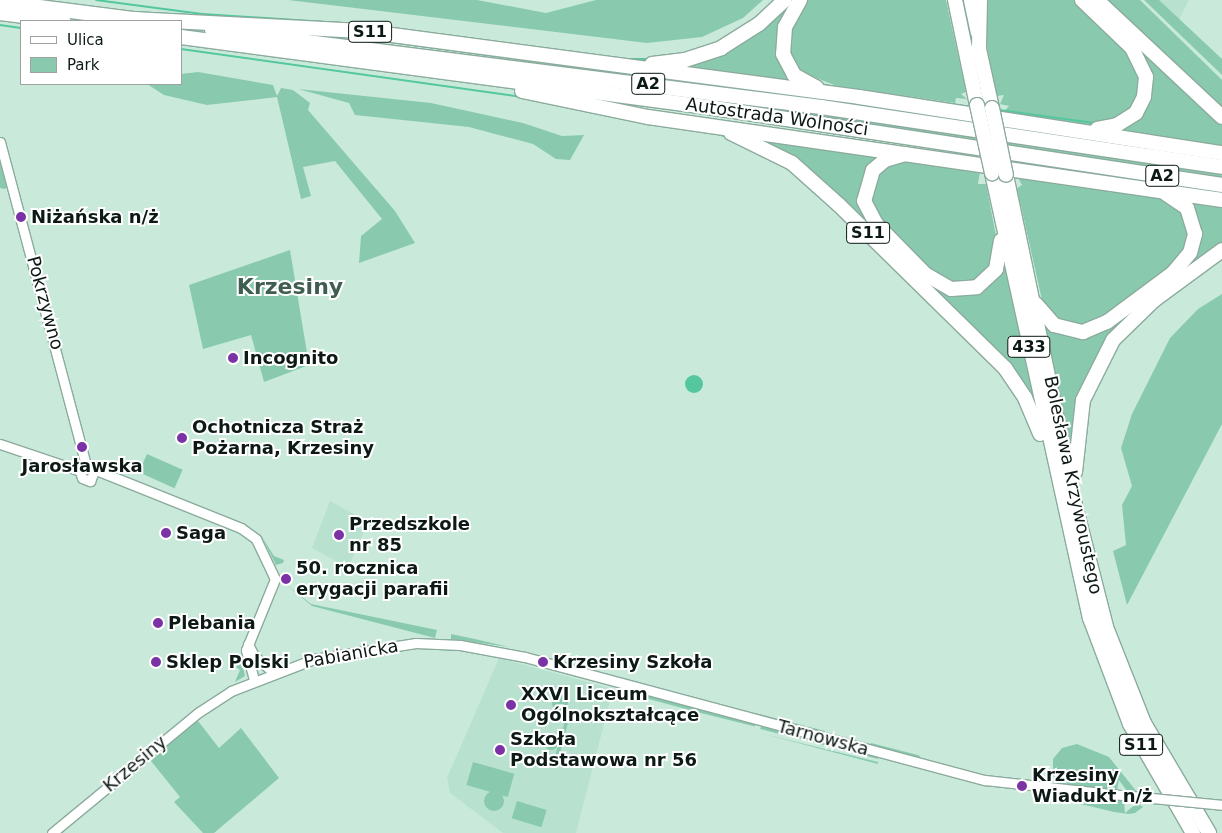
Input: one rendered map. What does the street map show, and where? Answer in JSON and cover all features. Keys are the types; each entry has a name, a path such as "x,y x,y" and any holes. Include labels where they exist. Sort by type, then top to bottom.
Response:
{"highway":[{"path":"606,63 666,63 702,55 746,34 785,0"},
{"path":"800,0 782,35 789,68 814,87 859,97"},
{"name":"Bolesława Krzywoustego","path":"954,0 1083,594 1107,669 1144,751 1193,833"},
{"name":"S11","path":"980,0 980,49"},
{"name":"S11","path":"182,21 330,28 859,97 1074,128 1122,123 1139,108 1146,89 1144,70 1133,50 1082,0"},
{"path":"1097,0 1222,117"},
{"path":"0,2 140,20"},
{"path":"0,13 54,20"},
{"name":"S11","path":"132,19 154,20"},
{"name":"Autostrada Wolności","path":"182,26 830,108 1222,167"},
{"name":"Autostrada Wolności","path":"182,37 821,123 1222,185"},
{"name":"Bolesława Krzywoustego","path":"980,49 1075,505 1117,659 1161,756 1209,833"},
{"name":"S11","path":"431,70 730,132 769,149 792,163 839,205 1005,368 1032,412 1057,480"},
{"path":"684,122 926,154 1222,200"},
{"path":"1074,128 1222,153"},
{"path":"926,154 901,155 881,162 868,177 864,197 876,224 930,278 961,290 987,280 1000,258 1001,214"},
{"path":"1029,283 1046,319 1080,332 1107,322 1167,277 1190,254 1194,225 1180,202 1151,188"},
{"path":"1075,505 1076,430 1098,364 1139,312 1222,250"}],"main road":[{"name":"Bolesława Krzywoustego","path":"969,0 980,49"}],"street":[{"name":"Pokrzywno","path":"0,142 87,469"},
{"path":"0,444 87,469 248,532 267,556 275,579 248,644 246,654 254,680"},
{"path":"248,644 254,656 273,672"},
{"name":"Pabianicka","path":"219,698 273,672 353,650 430,644"},
{"name":"Tarnowska","path":"430,644 525,657 985,780 1222,805"},
{"name":"Krzesiny","path":"52,833 219,698"}],"shaded area":[{"path":"1159,0 1189,0 1179,20"},
{"path":"690,375 698,375 703,380 701,391 690,393 685,388 685,380"},
{"name":"Przedszkole nr 85","path":"330,501 368,522 348,568 312,548"},
{"path":"499,658 613,689 576,833 503,833 450,793 447,778"}],"green space":[{"path":"288,0 477,0 546,13 596,0 763,0 743,18 702,37 647,43"},
{"path":"789,0 796,0 780,30 802,86 656,67 691,61"},
{"path":"807,0 946,0 966,92 961,94 967,99 956,98 955,103 837,86 798,71 788,53 788,36"},
{"path":"983,0 1077,0 1124,44 1143,78 1133,111 1097,126 1002,114 1009,106 1000,104 1004,95 997,96 982,23"},
{"path":"1093,0 1222,120 1222,150 1116,133 1150,89"},
{"path":"1102,0 1140,0 1222,80 1222,113"},
{"path":"1144,0 1159,0 1222,59 1222,75"},
{"path":"182,30 974,133 976,143 182,33"},
{"path":"346,33 970,116 971,121 330,35"},
{"path":"198,72 273,85 277,96 281,88 293,90 310,103 308,110 395,211 415,243 359,263 361,236 382,219 335,161 303,167 311,196 301,199 277,97 207,105 164,95 149,85 182,85 182,74"},
{"path":"298,89 431,103 523,123 562,136 584,135 570,160 556,159 533,144 469,127 355,115 349,103"},
{"path":"743,132 883,157 865,215 956,293 1004,263 1037,412 1030,400 812,177"},
{"path":"1007,137 1222,171 1221,182 1005,148"},
{"path":"899,158 981,166 978,184 986,184 996,236 995,261 977,283 942,282 884,229 868,204 872,178"},
{"path":"0,162 7,187 5,189 0,188"},
{"path":"1014,171 1141,191 1174,201 1190,225 1184,255 1118,309 1088,327 1062,324 1042,300 1017,188 1022,185"},
{"path":"1185,201 1222,202 1222,247 1118,330 1071,448 1045,325 1080,335 1193,255"},
{"path":"290,250 309,365 264,382 251,335 203,349 189,285"},
{"path":"1222,294 1222,424 1127,605 1113,551 1126,545 1122,505 1132,486 1121,448 1132,414 1170,338 1198,309"},
{"path":"147,454 183,470 174,488 139,472"},
{"path":"261,535 274,556 284,560 283,563 276,565"},
{"path":"282,581 311,604 437,630 435,638 312,606"},
{"path":"451,634 475,639 509,647 451,639"},
{"path":"241,659 245,676 235,682 240,670 236,667"},
{"path":"615,685 694,706 693,711 623,692"},
{"path":"560,695 568,703 560,711 552,703"},
{"path":"697,707 756,722 755,727 696,712"},
{"path":"737,709 767,716 825,731 823,734"},
{"path":"567,714 570,715 557,765 554,760"},
{"path":"195,717 219,748 241,728 279,778 214,833 203,833 174,802 180,797 147,756"},
{"path":"762,725 877,755 878,759 760,729"},
{"path":"760,733 878,762 878,764"},
{"path":"548,736 554,736 558,743 554,750 548,750 544,746 544,740"},
{"path":"871,743 918,755 920,756 919,760 869,746"},
{"path":"1077,744 1109,757 1137,792 1127,791 1119,780 1117,790 1060,785 1053,775 1053,759 1062,748"},
{"path":"473,762 514,774 508,797 466,785"},
{"path":"494,791 501,794 504,801 501,808 494,811 487,808 484,801 487,794"},
{"path":"1048,793 1124,801 1125,813 1137,803 1143,807 1135,813 1129,814 1114,812 1039,794"},
{"path":"517,801 547,810 541,827 512,818"}],"waterway":[{"path":"96,0 202,14 342,23"},
{"path":"0,25 20,28"},
{"path":"182,49 521,97"},
{"path":"622,59 649,59"},
{"path":"821,84 836,87"},
{"path":"890,95 972,107"},
{"path":"999,110 1094,123"},
{"path":"714,133 727,137"}],"place":[{"name":"Niżańska n/ż","path":"21,217"},
{"name":"Incognito","path":"233,358"},
{"name":"Ochotnicza Straż Pożarna, Krzesiny","path":"182,438"},
{"name":"Jarosławska","path":"82,447"},
{"name":"Saga","path":"166,533"},
{"name":"Przedszkole nr 85","path":"339,535"},
{"name":"50. rocznica erygacji parafii","path":"286,579"},
{"name":"Plebania","path":"158,623"},
{"name":"Sklep Polski","path":"156,662"},
{"name":"Krzesiny Szkoła","path":"543,662"},
{"name":"XXVI Liceum Ogólnokształcące","path":"511,705"},
{"name":"Szkoła Podstawowa nr 56","path":"500,750"},
{"name":"Krzesiny Wiadukt n/ż","path":"1022,786"}],"district":[{"name":"Krzesiny","path":"290,287"}]}
